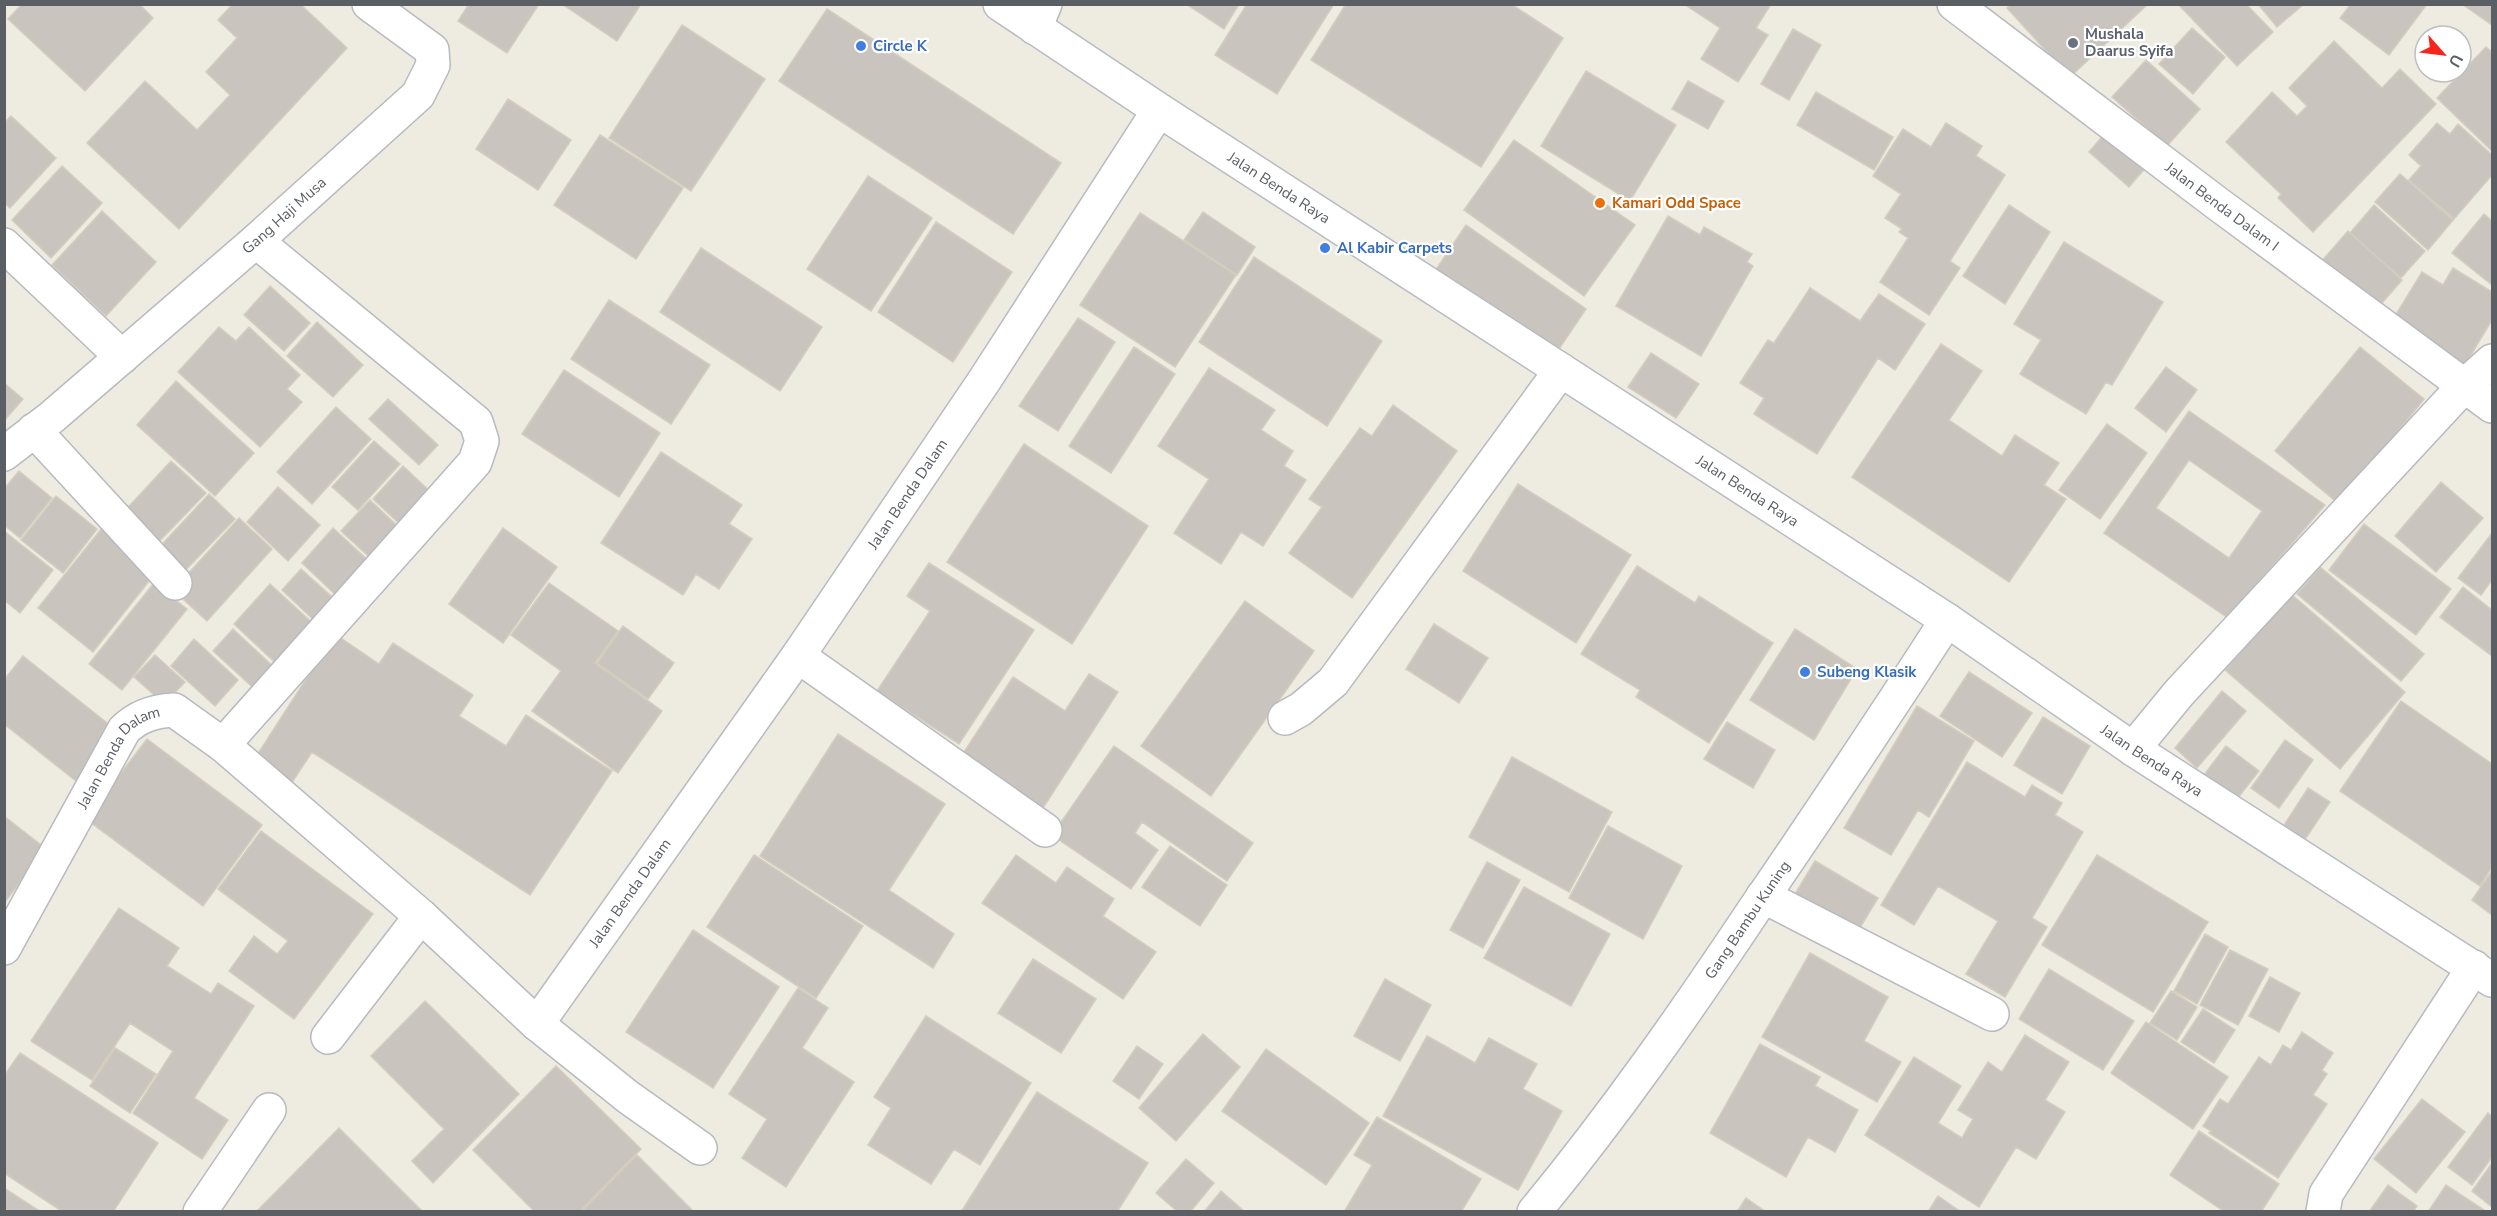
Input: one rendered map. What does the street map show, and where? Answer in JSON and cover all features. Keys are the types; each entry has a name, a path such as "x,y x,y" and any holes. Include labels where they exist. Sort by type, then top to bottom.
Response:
{"street":[{"name":"Gang Haji Musa","path":"4,454 43,424 256,241 418,95 433,65 432,50 369,4"},
{"name":"Jalan Benda Raya","path":"1000,4 1040,16 1159,110 1947,620 2133,749 2483,974"},
{"name":"Jalan Benda Dalam I","path":"1954,4 2493,406"},
{"name":"Jalan Benda Dalam","path":"4,948 124,730 134,720 147,714 174,710 223,745 421,916 537,1024 798,656 984,381 1159,110"},
{"path":"223,745 476,462 482,441 476,422 256,241"},
{"path":"4,245 122,357"},
{"path":"2133,749 2179,693 2464,386 2493,361"},
{"path":"1285,718 1301,709 1333,682 1561,370"},
{"path":"43,424 176,583"},
{"name":"Gang Bambu Kuning","path":"1534,1212 1585,1150 1658,1052 1947,620"},
{"path":"798,656 1045,830"},
{"path":"1764,896 1992,1014"},
{"path":"328,1037 421,916"},
{"path":"2323,1212 2326,1194 2483,974"},
{"path":"537,1024 628,1097 700,1148"},
{"path":"200,1212 268,1110"}],"building":[{"path":"22,4 139,4 153,18 85,91 8,19"},
{"path":"233,4 300,4 347,48 179,229 87,143 145,81 197,130 230,95 206,72 237,38 218,20"},
{"path":"469,4 539,4 507,53 458,21"},
{"path":"562,4 641,4 617,41"},
{"path":"1186,4 1239,4 1224,29"},
{"path":"1247,4 1334,4 1277,94 1215,55"},
{"path":"1346,4 1511,4 1563,38 1481,167 1311,60"},
{"path":"1684,4 1771,4 1756,28 1768,35 1738,82 1701,59 1720,28"},
{"name":"Mushala Daarus Syifa","path":"2011,4 2148,4 2070,77 2007,8"},
{"path":"2178,4 2246,4 2273,32 2237,66"},
{"path":"2258,4 2304,4 2277,27"},
{"path":"2351,4 2427,4 2389,55 2340,18"},
{"path":"2462,4 2492,4 2492,25"},
{"path":"827,9 1061,163 1013,234 779,81"},
{"path":"682,25 765,79 691,191 609,138"},
{"path":"2192,28 2225,57 2193,94 2159,64"},
{"path":"1793,29 1821,45 1789,100 1761,84"},
{"path":"2334,41 2382,88 2400,69 2436,104 2313,232 2278,198 2281,194 2226,142 2272,92 2297,116 2307,106 2289,88"},
{"path":"2486,47 2492,52 2492,151 2437,98 2450,84 2473,84 2473,61"},
{"path":"2146,60 2200,109 2167,146 2112,97"},
{"path":"1586,71 1676,125 1630,201 1541,146"},
{"path":"1688,81 1724,101 1708,129 1672,109"},
{"path":"1816,92 1893,137 1874,170 1797,125"},
{"path":"508,99 571,140 538,190 476,149"},
{"path":"11,116 56,158 10,208 4,203 4,123"},
{"path":"1946,123 1982,146 1976,156 2005,175 1950,261 1960,268 1929,315 1880,282 1908,238 1899,232 1902,229 1885,218 1901,194 1873,176 1903,129 1931,147"},
{"path":"2437,123 2450,134 2458,124 2492,155 2492,175 2454,219 2409,180 2421,166 2409,155"},
{"path":"2107,131 2147,166 2129,187 2089,152"},
{"path":"600,135 683,188 636,259 554,205"},
{"path":"1514,140 1635,225 1584,296 1464,210"},
{"path":"62,166 102,203 51,258 12,220"},
{"path":"2400,174 2453,220 2428,250 2375,202"},
{"path":"868,176 932,218 871,311 807,269"},
{"path":"2009,205 2050,232 2005,304 1963,276"},
{"path":"2374,205 2425,251 2401,278 2350,233"},
{"path":"102,211 156,262 106,316 52,265"},
{"path":"1203,212 1255,247 1237,275 1184,240"},
{"path":"1140,213 1236,275 1175,367 1080,305"},
{"path":"2484,214 2492,221 2492,285 2452,253"},
{"path":"1668,216 1700,235 1704,227 1752,254 1747,262 1753,266 1701,356 1616,306"},
{"path":"936,222 1012,272 953,362 878,312"},
{"path":"1466,225 1586,309 1553,358 1433,274"},
{"path":"2348,231 2402,280 2376,310 2321,262"},
{"path":"2064,242 2163,302 2112,385 2106,382 2086,414 2020,374 2041,340 2014,324"},
{"path":"701,248 822,327 780,391 660,312"},
{"path":"1254,257 1382,341 1327,426 1199,342"},
{"path":"2453,268 2492,292 2492,320 2460,373 2408,341 2415,329 2395,316 2422,272 2443,285"},
{"path":"270,286 310,323 284,351 244,315"},
{"path":"1810,288 1860,321 1879,294 1925,324 1895,370 1878,358 1817,454 1754,414 1764,398 1740,383 1768,340 1774,343"},
{"path":"609,300 710,365 671,424 571,359"},
{"path":"1078,318 1115,342 1058,431 1019,406"},
{"path":"317,322 363,365 333,397 287,356"},
{"path":"219,327 236,341 249,327 300,375 287,389 302,402 260,447 178,372"},
{"path":"1941,344 1982,371 1949,420 2002,456 2015,435 2059,463 2044,485 2066,499 2009,582 1852,477"},
{"path":"1134,347 1175,374 1111,473 1069,446"},
{"path":"2360,347 2424,399 2339,504 2275,451"},
{"path":"1651,353 1699,384 1676,418 1628,387"},
{"path":"2166,367 2197,390 2166,432 2135,408"},
{"path":"1209,368 1275,410 1261,430 1293,451 1284,466 1306,480 1263,546 1241,532 1221,564 1174,533 1209,479 1158,446"},
{"path":"564,370 660,433 619,497 522,434"},
{"path":"176,381 254,453 215,496 137,425"},
{"path":"4,383 23,399 4,421"},
{"path":"388,399 438,445 419,465 369,419"},
{"path":"1393,405 1457,451 1352,598 1289,553 1322,507 1309,499 1360,428 1372,436"},
{"path":"336,407 371,439 312,504 277,472"},
{"path":"2189,411 2325,505 2228,618 2104,533","holes":["2189,460 2262,511 2229,558 2156,508"]},
{"path":"2107,424 2147,453 2100,519 2059,490"},
{"path":"374,441 400,464 358,510 332,487"},
{"path":"1024,444 1148,526 1072,644 947,562"},
{"path":"661,452 742,505 729,524 752,539 719,589 696,574 683,595 601,543"},
{"path":"171,461 206,493 150,551 119,517"},
{"path":"403,466 435,496 405,529 373,499"},
{"path":"19,471 52,498 20,538 4,525 4,489"},
{"path":"2441,482 2483,518 2436,572 2395,536"},
{"path":"1518,484 1631,555 1576,643 1463,571"},
{"path":"278,487 320,525 288,561 247,522"},
{"path":"209,494 235,519 178,578 153,554"},
{"path":"56,496 97,529 63,573 21,540"},
{"path":"370,500 407,535 379,566 341,531"},
{"path":"239,518 272,549 207,621 173,590"},
{"path":"2364,524 2451,589 2416,635 2329,570"},
{"path":"102,528 157,571 93,652 38,608"},
{"path":"333,528 372,564 340,599 302,563"},
{"path":"503,528 557,567 503,643 449,604"},
{"path":"4,531 53,570 20,613 4,600"},
{"path":"2492,533 2492,580 2481,595 2458,578"},
{"path":"929,563 1034,630 959,744 877,691 930,611 907,596"},
{"path":"1637,566 1695,603 1699,596 1773,643 1709,743 1636,697 1640,690 1581,654"},
{"path":"2320,567 2424,654 2401,681 2297,594"},
{"path":"301,569 340,604 319,625 282,590"},
{"path":"154,583 187,609 122,690 89,664"},
{"path":"549,583 618,631 595,663 662,711 618,773 532,711 561,671 511,635"},
{"path":"270,584 319,629 282,669 234,624"},
{"path":"2463,587 2492,610 2492,656 2440,617"},
{"path":"2291,594 2405,692 2340,769 2225,670"},
{"path":"1245,601 1314,651 1211,796 1141,746"},
{"path":"1434,624 1488,658 1459,703 1406,669"},
{"path":"623,626 674,663 648,699 597,663"},
{"path":"233,629 277,670 258,692 213,651"},
{"path":"1795,629 1857,669 1814,740 1750,700"},
{"path":"335,634 379,664 393,643 473,695 459,716 506,746 526,715 612,771 530,895 312,752 287,790 250,766"},
{"path":"194,639 238,680 215,706 171,666"},
{"path":"155,655 185,682 164,704 134,677"},
{"path":"23,656 116,730 76,781 4,724 4,680"},
{"path":"1969,672 2032,713 2002,757 1940,716"},
{"path":"1089,674 1118,692 1043,808 962,755 1013,677 1065,711"},
{"path":"2222,691 2246,711 2197,768 2175,748"},
{"path":"2401,701 2492,764 2492,867 2480,886 2340,791"},
{"path":"1917,706 1974,741 1929,817 1918,810 1891,855 1844,828"},
{"path":"2043,717 2090,746 2062,794 2014,765"},
{"path":"1727,722 1775,750 1753,788 1704,759"},
{"path":"838,734 945,804 889,890 954,934 933,968 760,856"},
{"path":"147,739 262,825 203,906 86,819"},
{"path":"2285,740 2313,760 2279,808 2251,788"},
{"path":"1114,746 1253,843 1227,881 1142,822 1135,833 1158,850 1131,889 1052,835"},
{"path":"2226,746 2259,771 2230,808 2197,784"},
{"path":"1512,757 1612,812 1569,892 1469,837"},
{"path":"1967,762 2025,797 2032,785 2062,803 2055,815 2083,832 2032,918 2047,927 2005,997 1966,974 1998,921 1938,886 1914,925 1881,905"},
{"path":"2308,788 2330,802 2300,847 2279,833"},
{"path":"4,816 46,849 4,903"},
{"path":"1608,826 1682,866 1643,939 1569,898"},
{"path":"261,831 373,914 294,1019 229,971 254,936 277,954 288,941 218,889"},
{"path":"1170,846 1227,885 1200,926 1142,887"},
{"path":"754,855 863,926 816,998 707,927"},
{"path":"1016,855 1056,883 1067,867 1114,899 1103,916 1156,952 1123,999 982,903"},
{"path":"2097,855 2208,922 2153,1012 2042,945"},
{"path":"1815,861 1878,898 1855,936 1792,899"},
{"path":"1487,862 1520,880 1483,948 1450,930"},
{"path":"2492,871 2492,915 2472,900"},
{"path":"1524,887 1610,934 1571,1006 1484,958"},
{"path":"119,908 179,948 167,966 211,994 218,983 254,1006 194,1098 228,1120 202,1159 133,1113 173,1051 130,1023 92,1080 31,1041"},
{"path":"693,930 779,987 713,1088 626,1032"},
{"path":"2205,934 2228,947 2197,1004 2174,991"},
{"path":"2230,950 2268,969 2238,1025 2200,1005"},
{"path":"1810,953 1888,997 1864,1041 1901,1062 1877,1102 1762,1037"},
{"path":"1033,959 1096,999 1061,1053 998,1013"},
{"path":"2049,969 2134,1021 2103,1070 2019,1019"},
{"path":"2270,977 2300,993 2279,1032 2249,1016"},
{"path":"1385,979 1431,1005 1400,1061 1354,1036"},
{"path":"798,988 828,1008 802,1048 854,1082 786,1187 742,1158 767,1119 729,1094"},
{"path":"2171,991 2197,1007 2177,1040 2150,1023"},
{"path":"425,1001 519,1094 433,1183 412,1161 444,1129 371,1056"},
{"path":"2203,1009 2235,1030 2214,1063 2181,1042"},
{"path":"926,1016 1031,1083 980,1165 954,1149 931,1184 868,1145 891,1108 874,1097"},
{"path":"2146,1022 2228,1077 2193,1129 2111,1073"},
{"path":"2302,1032 2333,1053 2322,1070 2327,1074 2313,1095 2327,1104 2278,1178 2209,1133 2211,1131 2203,1126 2220,1099 2228,1104 2259,1057 2271,1065 2283,1045 2291,1050"},
{"path":"1203,1034 1240,1067 1176,1141 1139,1108"},
{"path":"2025,1035 2069,1062 2045,1100 2065,1112 2036,1159 2016,1147 1979,1207 1865,1135 1914,1057 1961,1086 1938,1123 1962,1138 1973,1119 1958,1110 1988,1062 2002,1072"},
{"path":"1427,1036 1475,1063 1489,1038 1537,1064 1523,1089 1562,1111 1518,1190 1383,1116"},
{"path":"1760,1044 1820,1077 1815,1086 1858,1110 1835,1152 1808,1137 1786,1177 1710,1133"},
{"path":"1137,1046 1163,1064 1139,1099 1113,1081"},
{"path":"115,1048 156,1074 130,1113 90,1086"},
{"path":"1266,1049 1369,1123 1326,1185 1222,1111"},
{"path":"20,1053 158,1143 113,1212 63,1212 4,1173 4,1076"},
{"path":"556,1066 641,1149 579,1212 535,1212 473,1150"},
{"path":"1037,1092 1148,1163 1117,1212 961,1212"},
{"path":"2422,1099 2465,1132 2416,1193 2374,1159"},
{"path":"2488,1113 2492,1117 2492,1157 2472,1185 2448,1167"},
{"path":"1377,1117 1481,1179 1461,1212 1344,1212 1372,1165 1354,1155"},
{"path":"339,1128 423,1212 256,1212"},
{"path":"2199,1131 2279,1184 2261,1212 2225,1212 2170,1175"},
{"path":"637,1155 694,1212 581,1212"},
{"path":"1186,1159 1214,1183 1190,1212 1178,1212 1156,1193"},
{"path":"2492,1163 2492,1207 2472,1191"},
{"path":"2388,1185 2417,1206 2413,1212 2369,1212"},
{"path":"2446,1185 2487,1212 2428,1212"},
{"path":"4,1188 41,1212 4,1212"},
{"path":"1221,1191 1245,1212 1204,1212"},
{"path":"1938,1196 1961,1212 1928,1212"},
{"path":"1746,1198 1766,1212 1737,1212"}],"place":[{"name":"Mushala Daarus Syifa","path":"2073,43"},
{"name":"Circle K","path":"861,46"},
{"name":"Kamari Odd Space","path":"1600,203"},
{"name":"Al Kabir Carpets","path":"1325,248"},
{"name":"Subeng Klasik","path":"1805,672"}]}
